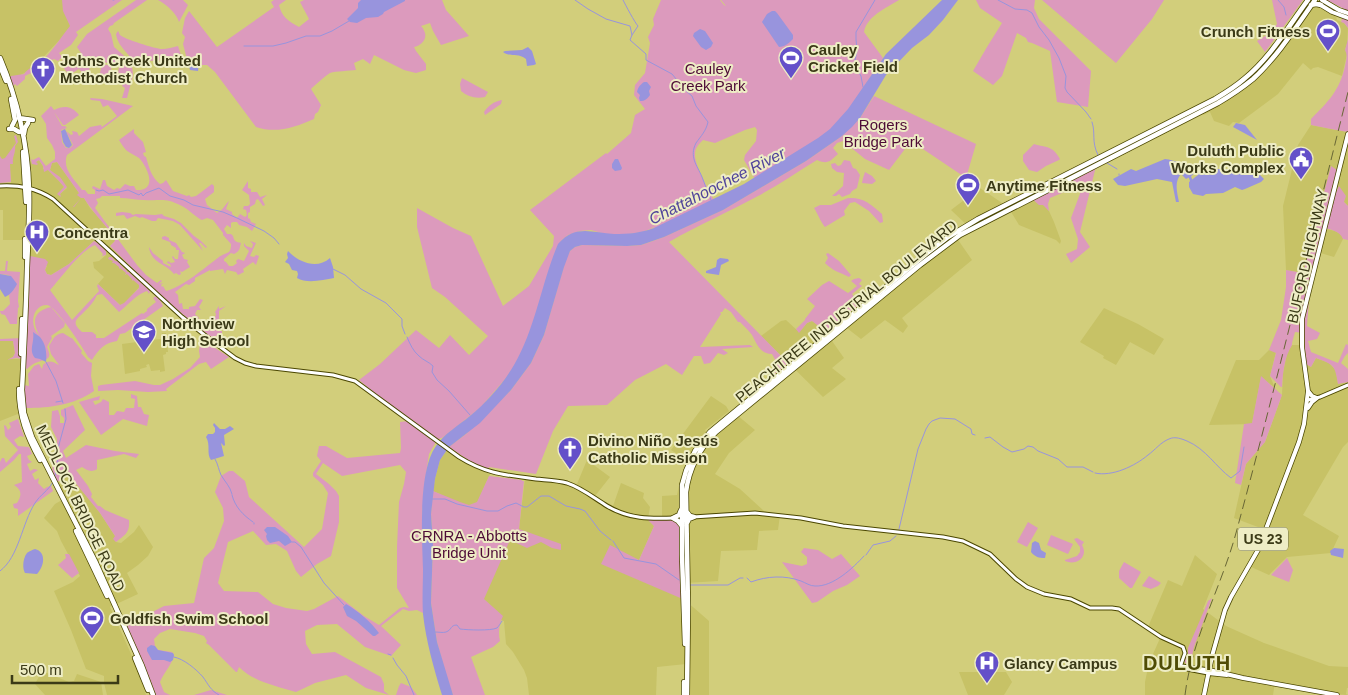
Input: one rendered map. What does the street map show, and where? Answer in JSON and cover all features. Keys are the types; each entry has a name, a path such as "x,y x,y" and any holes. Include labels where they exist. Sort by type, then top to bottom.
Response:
{"highway":[{"name":"PEACHTREE INDUSTRIAL BOULEVARD","path":"766,388 926,254 956,232 1215,100 1233,88 1263,61 1308,0"},
{"name":"PEACHTREE INDUSTRIAL BOULEVARD","path":"686,695 684,507 682,492 688,466 698,447 717,425 960,235 1206,110 1236,92 1253,79 1269,62 1314,0"},
{"path":"1310,6 1322,3"},
{"name":"MEDLOCK BRIDGE ROAD","path":"0,58 19,118 25,150 28,187 28,250 22,390 24,413 32,437 95,561 152,695"},
{"name":"MEDLOCK BRIDGE ROAD","path":"0,66 19,132 28,187 19,388 20,414 32,444 126,630 152,695"},
{"path":"11,99 15,120 11,128 19,132"},
{"path":"19,118 33,120"},
{"path":"25,150 24,131 28,123"},
{"path":"684,507 687,513 694,517 688,521 684,528 673,518 679,515 684,507"},
{"path":"88,568 96,571"}],"main road":[{"path":"1314,0 1348,14"},
{"path":"1322,3 1340,16 1348,18"},
{"path":"1340,16 1348,14"},
{"name":"BUFORD HIGHWAY","path":"1204,695 1225,610 1258,550 1299,442 1308,400 1302,347 1302,319 1348,134"},
{"path":"0,186 28,187 48,196 182,317 222,349 245,364 332,375 355,381 451,451 469,463 488,472 567,483 610,508 643,519 755,513 801,518 858,528 951,538 969,543 990,554 1026,587 1044,594 1071,599 1090,608 1119,609 1161,637 1184,648 1185,653 1180,666"},
{"path":"258,364 274,369"},
{"path":"1308,400 1348,385"},
{"path":"1308,391 1317,398"},
{"path":"1307,410 1317,398"},
{"path":"1182,660 1185,665 1190,667"},
{"path":"1180,666 1209,671"},
{"path":"1180,666 1337,695"}],"shaded area":[{"path":"0,0 94,0 33,68 10,81 32,164 39,160 43,169 48,170 59,181 64,187 58,193 61,196 60,194 67,188 50,170 52,163 57,162 81,198 84,198 113,236 115,241 110,246 144,280 124,304 120,305 98,284 104,277 94,268 93,262 99,261 106,255 93,242 69,264 51,275 47,274 45,270 47,266 30,256 25,258 25,240 3,240 3,210 0,210 0,185 11,183 9,156 1,162 0,159"},
{"path":"361,0 405,1 378,17 366,18 357,23 350,22 347,19 358,8 358,3"},
{"path":"942,0 958,0 929,35 912,48 886,75 860,118 852,127 806,161 723,210 664,237 641,245 582,245 570,251 544,335 531,363 511,390 480,423 449,447 440,460 435,479 431,514 433,544 431,603 437,642 453,695 442,695 428,645 423,614 422,505 426,471 430,457 439,442 488,399 500,386 514,365 528,336 558,244 571,234 584,231 624,234 654,228 744,184 818,138 830,129 848,109 886,54"},
{"path":"1319,5 1348,28 1345,50 1347,54 1342,76 1318,67 1311,70 1303,63 1278,94 1239,123 1233,122 1229,126 1214,121 1210,112 1203,115 1202,113 1262,72 1312,7"},
{"path":"772,11 777,13 793,35 793,39 783,46 779,47 762,22 767,14"},
{"path":"700,29 705,31 713,43 706,50 701,47 693,36"},
{"path":"528,47 532,51 536,64 534,65 527,66 526,59 523,57 503,52 522,50"},
{"path":"194,59 199,62 198,71 190,70 188,63"},
{"path":"647,82 651,87 650,95 646,100 640,101 640,95 637,92 639,86"},
{"path":"1236,123 1245,125 1257,140 1233,127"},
{"path":"1311,125 1348,132 1346,144 1348,144 1348,206 1344,202 1339,186 1336,192 1323,197 1303,273 1286,270 1283,206 1298,145"},
{"path":"65,129 72,145 69,148 63,142 61,131"},
{"path":"615,159 618,159 621,170 615,171 612,168"},
{"path":"1165,159 1180,163 1195,171 1193,175 1186,179 1181,174 1177,180 1179,202 1176,202 1172,182 1157,179 1125,186 1118,185 1113,179 1131,169 1136,171"},
{"path":"1199,169 1229,169 1243,173 1258,173 1264,179 1242,190 1235,187 1223,193 1206,194 1203,196 1193,194 1189,187 1189,182 1198,175"},
{"path":"980,188 1008,207 969,227 951,210"},
{"path":"1029,196 1039,204 1043,204 1054,222 1061,241 1060,244 1056,240 1019,225 1008,207"},
{"path":"1323,228 1342,235 1343,239 1334,257 1317,252"},
{"path":"954,234 972,260 902,318 908,326 903,333 885,320 861,339 839,320 919,256"},
{"path":"288,251 302,261 314,264 325,262 330,258 334,278 310,281 297,278 297,271 292,270 289,264 285,262 288,258"},
{"path":"720,258 728,259 729,261 721,265 719,275 706,273 706,271 716,267 717,260"},
{"path":"0,274 11,276 17,284 12,292 5,297 0,289"},
{"path":"1104,308 1164,339 1154,355 1130,342 1116,365 1080,342"},
{"path":"786,320 799,332 807,323 812,321 825,331 844,358 832,368 846,379 823,397 761,336 781,321"},
{"path":"33,332 44,343 46,362 35,358 33,355"},
{"name":"Northview High School","path":"162,333 166,333 168,352 163,355 165,371 151,371 149,364 146,365 147,367 140,369 140,371 125,374 122,344 145,341 147,343 147,340 162,339"},
{"path":"0,341 13,341 15,353 9,359 23,359 23,412 0,421"},
{"path":"1292,345 1300,345 1302,364 1311,367 1316,358 1329,363 1336,370 1338,384 1348,382 1348,442 1343,447 1303,515 1339,536 1331,553 1287,557 1269,575 1249,566 1266,530 1234,518 1246,464 1265,442 1282,395 1283,373 1287,353"},
{"path":"1269,350 1276,352 1270,376 1275,388 1261,377 1252,424 1209,425 1236,360 1259,360"},
{"path":"711,396 726,406 729,411 705,430 709,435 737,415 755,430 729,453 715,474 740,489 764,511 780,515 778,530 759,531 757,550 721,551 718,581 686,583 662,520 662,496 677,495 687,460 671,450"},
{"path":"214,423 220,429 230,426 234,429 224,435 225,445 221,443 224,456 211,460 206,437 208,434 215,432"},
{"path":"447,450 470,466 490,474 474,510 433,491 440,460"},
{"path":"587,460 610,477 595,496 613,506 621,483 644,493 643,498 650,507 648,519 654,526 639,560 709,621 709,695 686,695 686,664 657,667 656,695 529,695 524,670 506,644 504,621 478,610 514,527 519,529 525,478 558,479 577,484"},
{"path":"69,474 100,513 115,536 116,542 121,543 139,525 153,547 148,556 127,573 138,594 110,607 136,665 146,695 107,695 104,676 86,669 54,591 73,582 80,576 57,531 44,518 55,504 62,500 55,484"},
{"path":"267,527 275,527 288,536 292,542 285,546 279,541 270,543 264,530"},
{"path":"1035,541 1039,543 1041,550 1046,553 1045,558 1037,557 1031,552 1032,543"},
{"path":"1334,548 1344,549 1343,558 1331,555 1330,551"},
{"path":"35,549 43,556 43,564 37,574 25,573 23,566 27,553"},
{"path":"1195,555 1217,574 1203,609 1226,626 1264,643 1329,666 1348,667 1348,688 1346,694 1348,695 1321,693 1275,682 1273,695 1145,695 1145,682 1149,663 1161,636 1148,627 1168,580 1182,586"},
{"path":"346,604 364,617 379,633 373,636 356,621 347,616 343,607"},
{"path":"151,645 155,646 158,650 173,653 173,660 170,662 152,660 147,651 147,648"},
{"path":"42,671 69,682 74,681 77,674 101,682 103,695 45,695 35,684"},
{"name":"Glancy Campus","path":"959,672 1006,672 1012,682 1004,695 968,695"}],"green space":[{"path":"62,0 122,0 76,32 78,35 71,45 59,53 62,57 58,61 54,59 42,65 33,74 25,76 25,79 13,87 10,77 24,74 46,57 70,26 63,11"},
{"path":"136,0 147,0 108,29 114,47 129,60 132,66 133,75 127,98 122,98 125,88 122,86 126,75 118,73 119,66 92,59 88,75 84,75 79,69 69,75 60,63 63,60 69,66 78,59 81,53 77,47 87,34"},
{"path":"158,0 183,0 188,5 179,22 171,10"},
{"path":"274,0 286,0 279,5 282,13 289,21 299,27 309,19 300,2 304,0 442,0 446,10 469,36 441,45 430,23 421,26 425,33 425,38 421,44 414,47 426,64 426,70 416,73 404,70 374,55 370,64 363,59 354,63 356,70 330,73 311,89 321,105 314,119 286,129 263,129 256,127 215,72 207,65 200,65 198,59 192,59 188,63 183,44 185,37 182,33 185,18 189,11 217,47 274,7 271,2"},
{"name":"Cauley Creek Park","path":"661,0 720,0 726,6 721,0 899,0 878,13 866,26 864,32 883,58 837,127 755,179 744,160 745,155 756,141 757,130 755,127 715,143 703,140 696,150 695,158 714,200 655,229 652,226 653,228 642,232 629,234 605,234 591,230 580,231 568,235 562,240 557,247 536,314 536,321 525,350 506,378 480,408 437,440 429,454 422,521 425,567 423,613 417,610 409,611 403,609 381,626 401,645 391,656 365,647 337,624 317,625 305,631 306,644 312,654 335,652 381,677 384,691 389,695 366,688 346,675 315,683 296,692 258,680 239,667 236,672 206,643 207,641 204,636 170,629 160,633 154,639 158,650 172,652 174,655 160,682 164,692 170,695 156,695 123,620 141,618 164,606 194,603 204,558 214,548 224,521 223,508 215,492 221,476 229,471 233,471 245,481 249,497 304,547 322,529 328,493 323,485 313,476 321,461 317,456 319,446 326,446 347,458 400,453 400,422 408,421 359,380 380,364 416,330 439,348 450,335 469,355 488,336 445,297 432,288 417,227 417,208 471,236 503,306 529,286 553,246 554,236 530,210 607,154 631,133 635,115 645,109 634,95 635,85 645,73 650,43 648,37 654,25 653,19","holes":["323,463 342,476 400,465 406,472 399,502 397,588 409,608 400,608 379,625 338,596 307,611 273,604 258,592 224,591 218,583 228,542 253,531 266,545 276,544 287,551 296,571 301,577 331,556 339,522 339,496 329,484 316,474"]},
{"path":"976,0 1035,0 1034,8 1039,19 1091,71 1088,107 1057,102 1050,51 1028,42 1026,38 1017,33 1002,76 993,85 973,71 1002,23 980,8"},
{"path":"1042,0 1164,0 1152,19 1116,63"},
{"path":"1272,0 1303,0 1265,52 1257,41 1270,33 1277,24"},
{"path":"1327,0 1348,0 1348,28 1341,22 1346,10"},
{"path":"118,31 123,37 159,49 178,46 182,58 145,61 136,66 119,43 116,34"},
{"path":"1348,39 1348,132 1311,125 1311,119 1337,89 1343,74"},
{"path":"102,64 112,66 108,79 99,77"},
{"path":"462,78 488,92 485,97 472,97 461,91 460,84"},
{"name":"Rogers Bridge Park","path":"874,96 976,144 966,178 911,141 889,170 865,159 843,141 837,143 833,148 838,154 831,160 824,162 817,160 766,192 669,242 788,363 767,380 776,371 774,367 777,363 772,354 762,350 752,335 725,308 720,312 721,314 700,347 750,345 753,347 722,349 728,353 724,355 718,353 710,363 704,364 701,356 694,356 682,375 666,364 635,380 607,405 568,406 553,431 536,474 489,467 488,470 477,466 449,447 466,434 511,390 531,363 544,335 570,251 582,245 641,245 664,237 723,210 806,161 842,136 860,118"},
{"path":"90,98 133,106 67,155 67,169 82,190 85,190 88,194 95,194 93,186 100,189 103,180 105,180 107,186 114,190 120,189 125,184 134,186 136,190 147,186 149,179 144,165 139,158 126,150 119,140 134,129 134,133 143,142 146,152 143,153 154,178 160,184 166,180 173,191 191,197 196,196 212,184 214,192 205,199 207,205 217,213 229,201 226,209 237,218 240,214 245,217 247,215 246,210 243,209 244,206 250,204 249,195 242,190 248,181 248,188 251,189 251,192 257,192 260,197 267,195 262,199 265,205 263,206 258,199 250,207 248,218 256,224 252,231 247,227 239,225 237,222 231,223 231,228 227,225 224,229 227,234 231,234 236,241 241,243 238,251 234,254 231,253 224,261 229,266 233,266 237,263 238,259 244,261 249,251 244,246 244,243 252,248 253,244 250,241 256,243 250,256 259,256 256,265 253,262 243,269 244,272 238,275 236,272 227,270 225,274 223,269 210,270 195,278 195,281 189,285 186,284 175,292 178,295 179,304 182,303 183,309 189,309 189,307 195,306 200,299 203,300 199,307 201,310 197,310 195,314 199,318 197,320 204,324 206,322 208,325 213,324 215,312 219,306 219,309 226,306 219,311 219,319 215,325 217,331 222,331 222,334 217,335 214,339 147,283 110,246 115,241 111,233 84,198 77,195 79,193 57,162 52,163 50,170 60,177 67,187 60,194 61,197 57,194 64,187 48,170 44,172 39,160 36,162 37,165 32,164 31,159 39,157 46,166 55,159 55,152 47,138 46,124 41,116 51,106 54,110 61,107 71,108 79,115 63,125 54,112 62,126 67,128 61,130 62,142 66,148 70,148 73,145 66,131 71,135 73,134 72,131 77,132 79,136 90,127 101,125 102,127 117,116 108,105 103,107 100,101 91,100","holes":["102,196 120,196 120,198 171,201 202,220 207,218 213,220 231,244 230,251 220,256 186,282 166,291 161,285 163,283 159,284 161,280 157,283 137,265 95,208 98,203 96,199"]},
{"path":"502,100 501,104 485,115 484,112 490,106"},
{"path":"16,135 18,142 15,146 13,164 10,164 11,182 0,183 0,156 2,159 5,158 16,143 14,136"},
{"path":"1034,144 1052,149 1060,159 1037,172 1029,170 1023,161 1023,155"},
{"path":"844,160 850,161 853,168 860,175 857,188 850,194 842,197 839,194 832,196 843,186 844,173 837,172 832,168 831,164 835,163 838,166"},
{"path":"1097,162 1080,232 1090,247 1071,263 1066,254 1077,249 1078,239 1071,218 1081,191 1071,188 1050,198 1048,204 1049,211 1029,196"},
{"path":"1331,166 1337,170 1332,193 1336,192 1339,186 1346,196 1344,202 1348,206 1348,240 1343,239 1340,234 1334,231 1323,228 1311,274 1307,326 1320,333 1317,339 1308,341 1311,352 1338,363 1346,344 1348,345 1348,353 1341,363 1348,369 1348,382 1338,384 1333,366 1322,360 1316,358 1311,367 1306,364 1304,333 1295,332 1283,371 1281,387 1270,376 1276,353 1269,350 1281,320 1286,287 1286,270 1303,273"},
{"path":"865,172 876,181 872,184 862,183"},
{"path":"848,198 862,200 870,204 882,214 883,222 880,223 869,211 855,202 850,203 844,211 845,215 825,227 814,208 820,205 831,205"},
{"path":"122,212 133,215 162,214 181,223 207,247 199,243 203,251 180,225 173,221 158,218 156,221 152,221 135,216 127,219 124,215 116,216 116,213"},
{"path":"165,236 176,243 182,252 185,253 182,255 184,259 188,260 187,262 190,267 182,272 180,271 181,274 179,275 174,274 150,253 149,247 163,263 171,267 167,263 168,261 171,263 175,262 173,256 175,259 178,259 179,250 176,250 170,242 162,239"},
{"path":"94,241 106,251 106,255 102,256 103,254 95,245 89,248 50,290 72,320 99,291 98,284 120,305 139,288 139,285 112,263 113,261 108,259 109,257 120,263 127,272 150,291 149,294 147,291 140,295 119,312 102,294 97,295 76,321 77,326 82,332 92,332 96,335 96,338 104,338 147,311 156,302 153,298 156,296 163,306 125,333 120,334 117,341 102,347 92,360 65,323 64,327 51,336 52,338 47,347 49,356 27,369 25,368 30,256 45,259 48,262 45,270 47,274 51,275 69,264","holes":["47,305 51,307 37,314 35,321 39,335 33,322 35,312 42,306"]},
{"path":"828,253 839,261 851,275 849,277 833,270 825,263 828,258 826,254"},
{"path":"6,261 8,261 7,271 20,272 17,324 10,324 5,315 1,314 0,311 3,311 10,304 9,294 15,288 9,275 0,274 0,271 5,271"},
{"path":"859,278 862,280 859,284 862,286 852,294 860,304 825,331 812,321 807,323 799,333 796,329 815,306 807,299 822,285 829,281 848,293 857,286 851,281"},
{"path":"63,333 72,338 82,351 81,353 92,363 91,376 94,391 78,400 62,405 26,408 24,385 29,386 28,374 34,366 39,364 42,369 45,363 49,362 59,365 51,354 49,346 56,336"},
{"path":"23,338 23,359 7,360 13,357 15,353 13,341 0,341 0,339"},
{"path":"203,341 229,357 211,369 206,362 199,364 166,389 167,391 98,391 98,386 101,385 135,381 160,385 173,379 190,368 200,357 200,344"},
{"path":"1261,376 1282,395 1265,442 1246,464 1241,485 1235,483 1244,424 1252,423"},
{"path":"131,394 137,396 138,407 141,407 144,414 149,415 147,426 123,419 101,435 79,402 100,396 99,400 93,401 95,405 103,399 109,402 109,415 114,415 117,411 124,412 126,408 134,408 135,399 131,398"},
{"path":"73,405 85,430 63,451 66,458 86,445 139,454 136,458 124,454 97,460 97,469 93,471 82,467 76,470 88,486 92,494 91,497 98,506 129,520 128,531 116,542 113,539 115,536 100,513 69,475 57,482 53,473 52,467 57,459 57,439 51,427 52,411 58,410 60,423 64,423 61,410"},
{"path":"18,419 24,437 20,436 14,440 18,446 29,447 32,454 27,456 32,462 27,464 30,471 38,470 32,474 35,480 39,478 38,483 44,489 51,486 53,491 18,516 18,509 14,508 13,504 17,503 20,498 20,491 14,485 22,482 21,454 0,472 0,462 4,458 6,463 18,450 5,436 4,425 8,430 11,427 9,423"},
{"name":"CRNRA - Abbotts Bridge Unit","path":"489,476 524,481 519,529 561,544 561,550 541,542 527,548 510,540 484,599 503,616 499,628 500,641 493,647 471,657 485,695 453,695 437,642 431,603 433,544 431,514 433,491 469,505 477,502"},
{"path":"683,518 685,600 601,564 610,545 639,560 654,526 647,519"},
{"path":"1028,522 1038,528 1027,547 1017,542"},
{"path":"1051,535 1073,544 1068,554 1047,545"},
{"path":"1077,538 1084,542 1082,545 1084,549 1083,557 1073,562 1065,561 1077,556 1080,552 1080,547 1074,539"},
{"path":"804,548 818,550 832,559 841,554 860,576 817,602 812,603 782,562 802,566 807,564 807,557 801,552"},
{"path":"65,554 69,554 79,573 72,578 58,565 66,558"},
{"path":"1287,558 1293,570 1289,582 1271,575"},
{"path":"1124,562 1141,572 1132,588 1119,578 1119,571"},
{"path":"1149,576 1161,583 1151,589 1142,586"},
{"path":"1212,598 1194,647 1190,665 1186,664 1184,661 1188,655 1188,648 1208,601"},
{"path":"401,683 411,687 417,695 396,695"},
{"path":"211,690 227,695 194,695"}],"waterway":[{"name":"Chattahoochee River","path":"575,0 606,19 630,26 632,35 630,40 646,54 646,60 672,74 692,96 696,106 708,122 705,131 696,143 693,153 694,161 711,200"},
{"path":"623,0 638,26 632,35"},
{"path":"863,87 861,76 854,65 857,51 856,32 875,0"},
{"path":"998,0 1015,9 1027,10 1032,13 1059,58 1066,76 1065,88 1067,92 1091,119"},
{"path":"1278,0 1284,7 1286,15"},
{"path":"244,46 273,46 306,36 320,36 349,21"},
{"path":"1092,122 1098,155"},
{"path":"1107,163 1117,169"},
{"path":"96,190 103,190 109,194 128,190 139,195 141,193 143,196 159,188 170,196 193,205 223,212 237,218 264,231 279,244"},
{"path":"333,269 345,275 361,289 386,303 402,319 405,334"},
{"path":"407,337 417,354 433,366 432,372 437,380 470,415"},
{"path":"46,362 56,381 63,403"},
{"path":"56,402 62,401"},
{"path":"54,479 58,465 57,452 66,419 65,409"},
{"path":"899,529 918,449 929,424 940,418 955,419 971,429 972,434 975,435"},
{"path":"985,438 990,437 1012,452 1028,446 1033,447 1058,459 1067,467 1083,467 1093,472"},
{"path":"1095,473 1116,472 1130,467 1163,442 1176,438 1194,444 1231,478 1240,471 1244,447"},
{"path":"215,459 221,475 232,494"},
{"path":"0,571 12,557 35,503 53,482"},
{"path":"232,495 240,510 253,522"},
{"path":"432,499 445,499 457,504 487,511 498,511 516,503 527,507 541,496 549,496 566,506 585,511 600,531 611,540"},
{"path":"866,555 873,545 890,541 896,536"},
{"path":"613,541 624,558 656,564 679,580"},
{"path":"292,542 301,547 324,583 344,605"},
{"path":"747,578 751,582 763,578 782,577 795,579 811,586 822,585 842,576 864,556"},
{"path":"690,585 728,585 743,578"},
{"path":"435,632 446,632 457,625 460,629 494,629 502,621"},
{"path":"174,657 193,668 219,695"},
{"path":"393,658 406,676 414,695"}],"railway":[{"path":"1185,695 1200,633 1236,533 1348,92"}],"place":[{"name":"Crunch Fitness","path":"1328,52"},
{"name":"Cauley Cricket Field","path":"791,79"},
{"name":"Johns Creek United Methodist Church","path":"43,90"},
{"name":"Duluth Public Works Complex","path":"1301,180"},
{"name":"Anytime Fitness","path":"968,206"},
{"name":"Concentra","path":"37,253"},
{"name":"Northview High School","path":"144,353"},
{"name":"Divino Niño Jesús Catholic Mission","path":"570,470"},
{"name":"Goldfish Swim School","path":"92,639"},
{"name":"Glancy Campus","path":"987,684"}],"district":[{"name":"DULUTH","path":"1187,663"}]}
